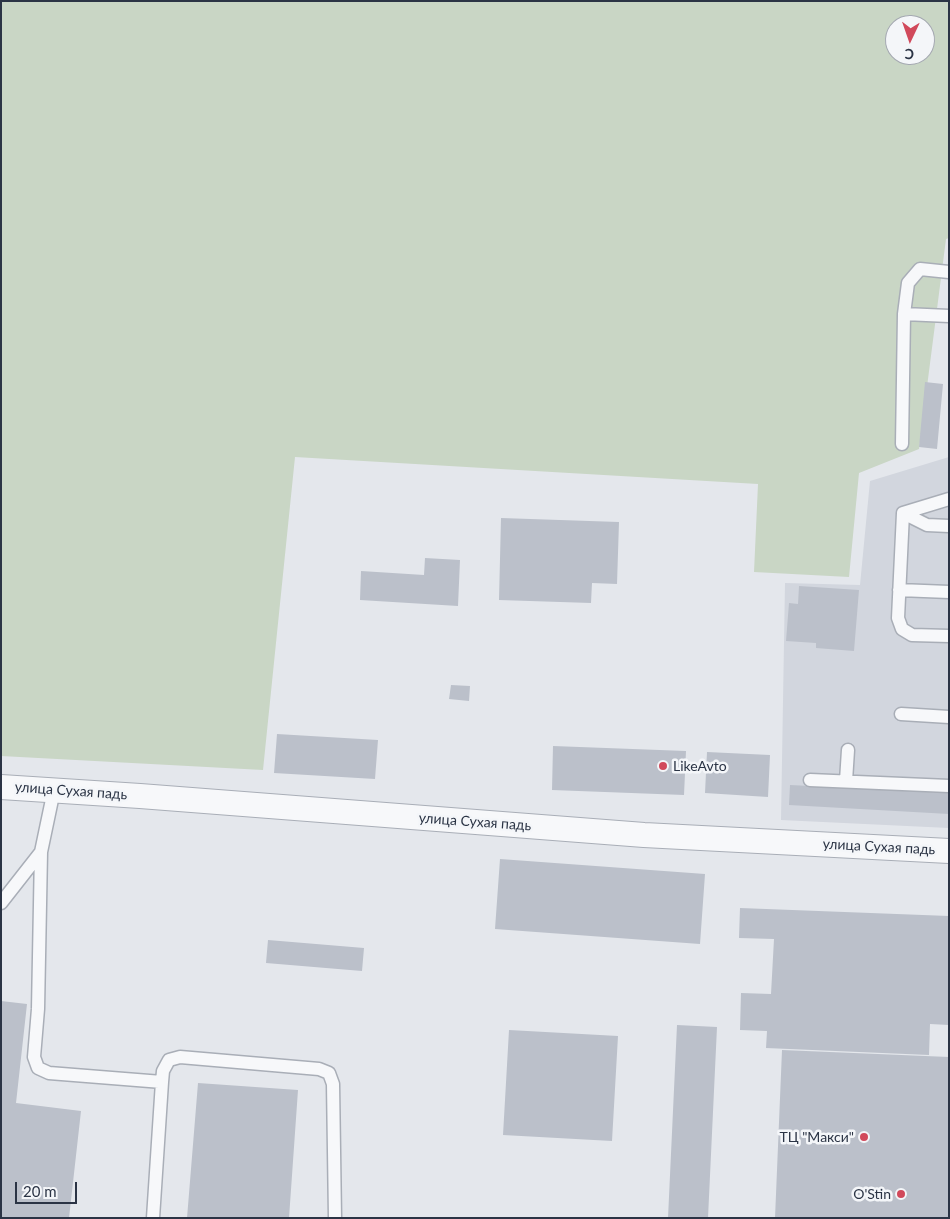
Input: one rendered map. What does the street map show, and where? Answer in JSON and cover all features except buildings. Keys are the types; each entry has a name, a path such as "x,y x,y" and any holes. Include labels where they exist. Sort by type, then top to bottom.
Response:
{"street":[{"name":"улица Сухая падь","path":"1,787 644,835 949,851"}],"lane":[{"path":"902,444 904,314 908,283 920,270 949,272"},
{"path":"904,314 949,316"},
{"path":"904,513 949,498"},
{"path":"904,513 927,525 949,526"},
{"path":"904,513 898,618 902,629 912,635 949,636"},
{"path":"899,590 949,592"},
{"path":"900,714 949,717"},
{"path":"846,782 848,750"},
{"path":"810,780 949,786"},
{"path":"54,790 41,852 38,1009 34,1057 38,1068 49,1073 162,1082"},
{"path":"1,903 41,852"},
{"path":"153,1218 163,1071 169,1060 180,1056 319,1069 329,1074 333,1084 335,1218"}],"shaded area":[{"path":"949,457 949,828 781,820 785,583 860,585 870,481"}],"green space":[{"path":"1,1 949,1 949,238 946,239 919,449 859,473 849,577 754,572 758,484 295,457 263,770 1,756"}],"place":[{"name":"LikeAvto","path":"663,766"},
{"name":"ТЦ \"Макси\"","path":"864,1137"},
{"name":"O'Stin","path":"901,1194"}]}
